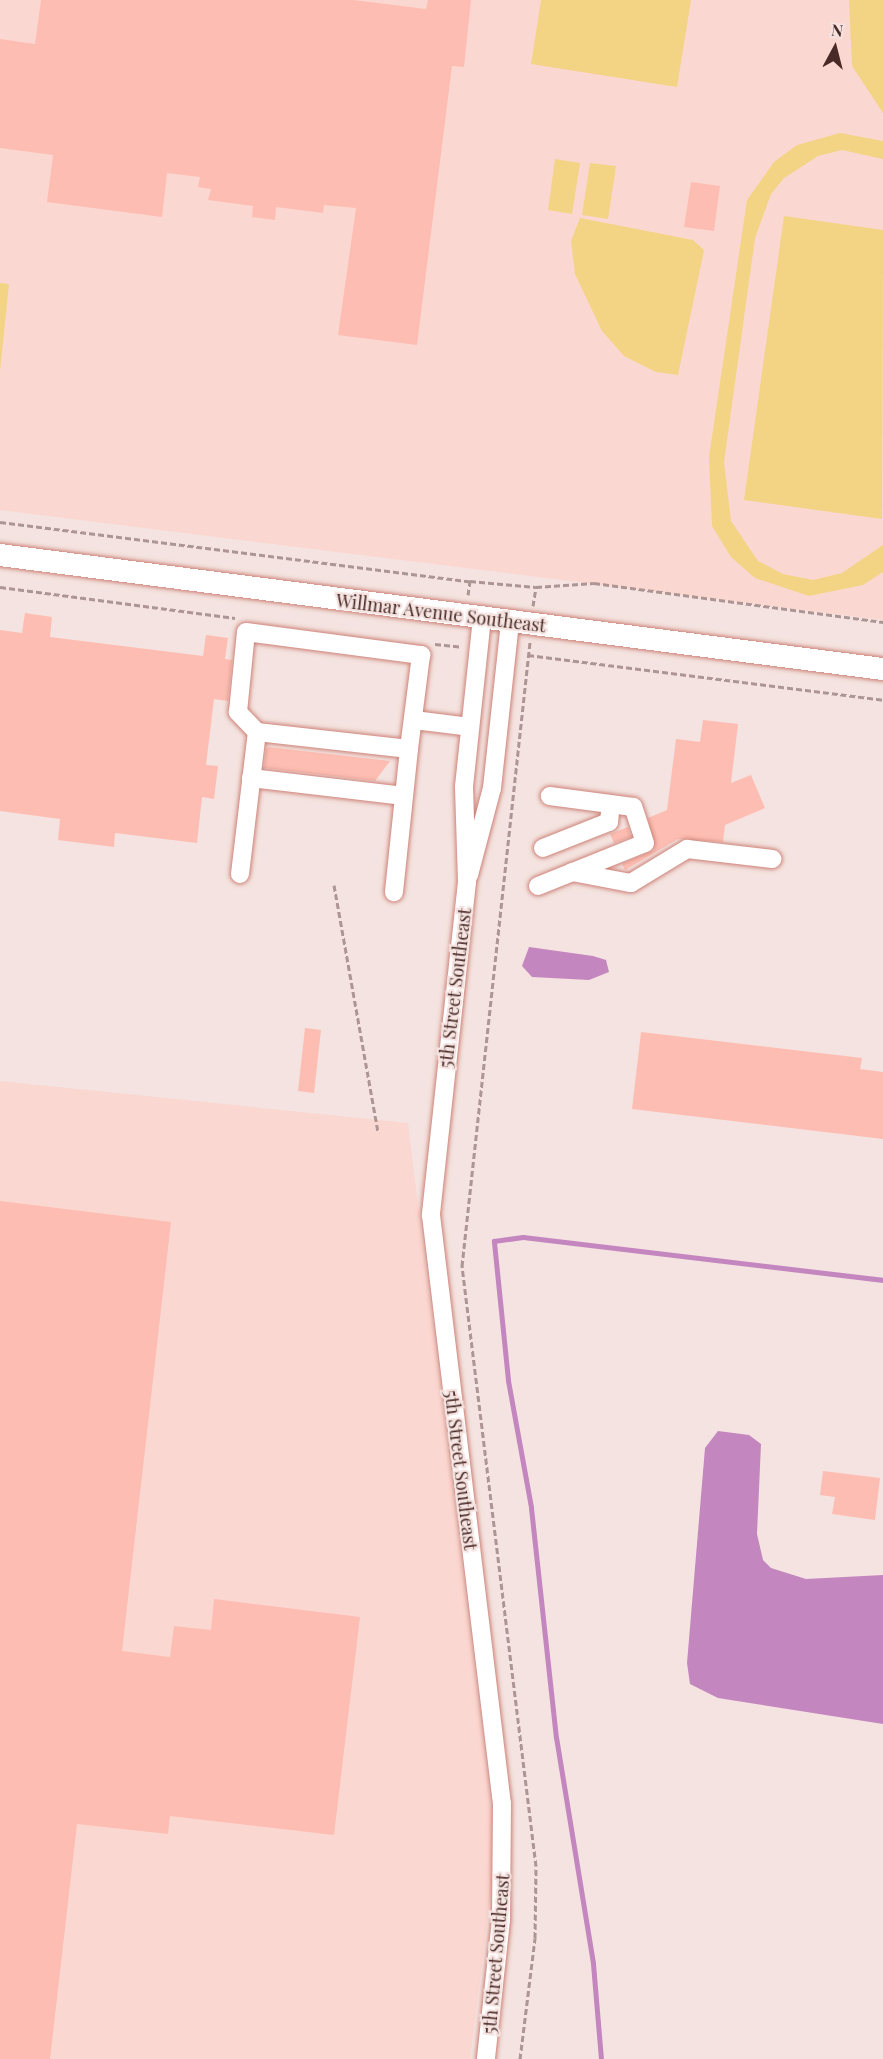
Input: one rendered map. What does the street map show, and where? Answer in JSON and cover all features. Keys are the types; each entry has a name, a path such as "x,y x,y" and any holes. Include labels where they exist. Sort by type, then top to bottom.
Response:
{"main road":[{"name":"Willmar Avenue Southeast","path":"0,555 883,669"}],"street":[{"name":"5th Street Southeast","path":"467,882 462,821 482,618"},
{"name":"5th Street Southeast","path":"486,2059 501,1920 502,1804 431,1215 467,882 488,808 506,652 520,623"},
{"path":"394,892 421,655 246,632 237,712 257,732 409,749"},
{"path":"414,720 470,727"},
{"path":"240,874 257,732"},
{"path":"251,778 404,796"},
{"path":"538,886 645,843 633,807 550,796"},
{"path":"543,848 609,822 611,804"},
{"path":"572,872 631,883 687,849 772,859"}],"path":[{"path":"0,522 536,586 594,583 883,622"},
{"path":"520,2059 535,1938 534,1835 462,1266 530,655 520,623 536,586"},
{"path":"0,587 248,619"},
{"path":"425,642 479,649"},
{"path":"506,652 883,700"},
{"path":"334,885 378,1132"}],"shaded area":[{"path":"0,0 883,0 883,620 0,510"},
{"path":"541,0 691,0 677,87 531,64"},
{"path":"849,0 883,0 883,113 852,66"},
{"path":"840,133 883,141 883,159 842,150 818,156 784,178 771,194 755,238 724,462 731,521 758,561 783,574 813,580 842,573 883,545 883,572 863,585 809,596 755,578 731,557 712,526 709,457 747,200 774,162 797,145"},
{"path":"555,159 580,163 572,214 548,210"},
{"path":"590,163 616,166 608,219 582,215"},
{"path":"784,216 883,230 882,519 744,500"},
{"path":"580,218 693,240 704,250 678,375 656,372 624,356 602,331 575,274 571,241"},
{"path":"0,283 9,284 0,371"},
{"path":"529,947 606,960 609,972 589,980 532,977 522,966"},
{"path":"0,1081 408,1123 496,1852 470,2059 0,2059"},
{"path":"718,1431 749,1435 761,1444 757,1534 763,1560 771,1568 806,1579 883,1575 883,1724 718,1698 690,1684 687,1663 705,1448"}],"building":[{"path":"41,0 354,0 426,9 428,0 471,0 464,67 452,66 417,345 338,335 356,208 324,205 323,213 276,207 275,220 252,217 253,206 208,200 211,189 198,187 200,177 167,173 162,217 47,202 53,155 0,148 0,39 35,44"},
{"path":"691,182 720,186 714,231 684,227"},
{"path":"25,613 52,617 50,637 203,656 206,635 228,638 225,659 232,660 228,701 214,699 206,765 218,766 214,799 202,797 197,843 115,833 114,847 58,840 60,819 0,811 0,630 22,633"},
{"path":"703,720 738,724 731,783 751,775 765,808 725,825 723,842 678,839 625,870 622,864 654,850 648,818 667,810 676,739 700,742"},
{"path":"268,747 390,761 375,781 264,768"},
{"path":"628,827 631,837 614,843 610,834"},
{"path":"305,1028 321,1030 314,1093 298,1091"},
{"path":"641,1032 862,1058 860,1069 883,1072 883,1139 632,1109"},
{"path":"0,1201 171,1222 122,1651 170,1657 174,1626 211,1630 214,1599 360,1617 334,1835 170,1816 168,1834 77,1824 50,2059 0,2059"},
{"path":"823,1471 880,1478 875,1520 832,1514 835,1497 820,1495"}],"waterway":[{"path":"601,2059 593,1963 556,1738 531,1507 508,1380 494,1241 523,1237 883,1280"}]}
